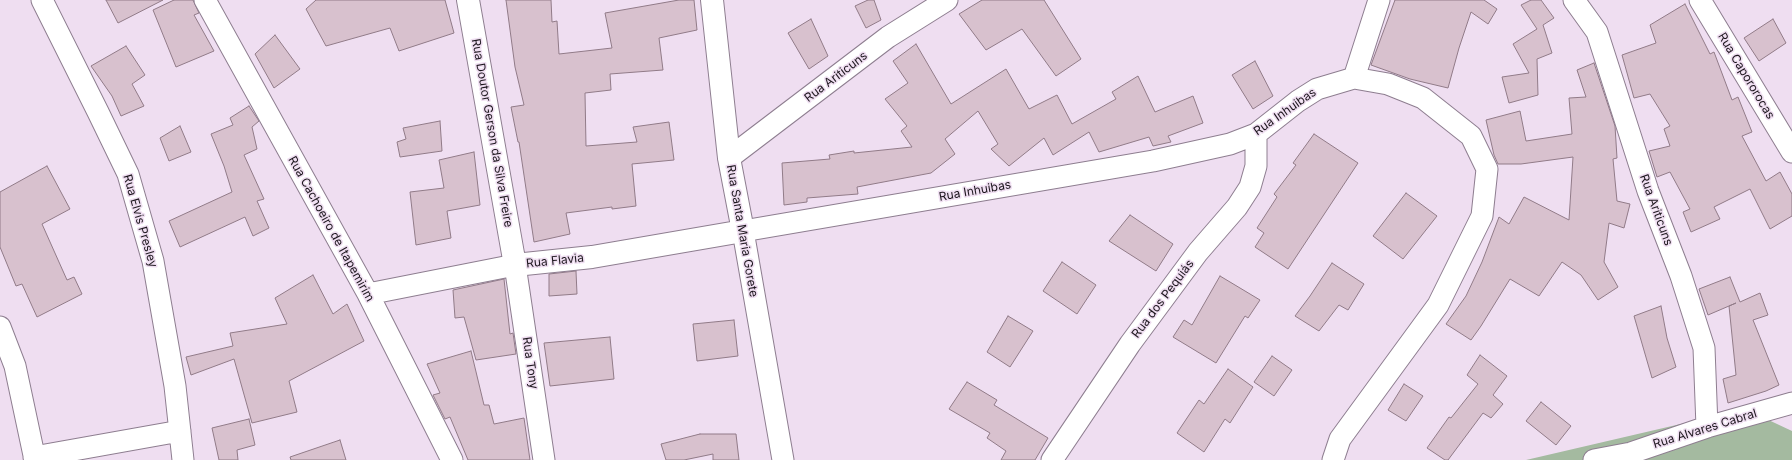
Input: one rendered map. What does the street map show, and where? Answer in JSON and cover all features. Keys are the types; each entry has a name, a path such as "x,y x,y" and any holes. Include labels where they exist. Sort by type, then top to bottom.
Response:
{"street":[{"name":"Rua Elvis Presley","path":"42,0 128,174 153,261 175,386 183,460"},
{"name":"Rua Cachoeiro de Itapemirim","path":"206,0 368,294 452,460"},
{"name":"Rua Doutor Gerson da Silva Freire","path":"468,0 515,265"},
{"name":"Rua Santa Maria Gorete","path":"712,0 729,158 783,460"},
{"name":"Rua Ariticuns","path":"729,158 888,37 947,0"},
{"path":"1354,78 1379,0"},
{"name":"Rua Ariticuns","path":"1574,0 1597,32 1648,191 1680,276 1704,348 1707,428"},
{"name":"Rua Capororocas","path":"1700,0 1792,152"},
{"name":"Rua Inhuibas","path":"743,231 1153,161 1230,144 1256,134 1298,101 1317,89 1354,78 1388,84 1423,98 1471,136 1487,169 1482,216 1438,305 1340,439 1333,460"},
{"name":"Rua dos Pequiás","path":"1052,460 1130,344 1198,252 1236,207 1250,187 1256,166 1256,134"},
{"name":"Rua Flavia","path":"368,294 515,265 592,257 743,231"},
{"name":"Rua Tony","path":"515,265 544,460"},
{"path":"0,327 15,366 34,459 180,431"},
{"name":"Rua Alvares Cabral","path":"1594,460 1631,453 1707,428 1792,403"}],"green space":[{"path":"1745,409 1792,431 1792,460 1526,460"}],"building":[{"path":"106,0 163,0 118,23"},
{"path":"174,0 193,0 199,13 194,15 214,51 176,67 153,10"},
{"path":"316,0 445,0 454,33 399,51 390,28 326,46 306,9"},
{"path":"506,0 551,0 552,22 557,21 559,54 612,48 605,13 679,0 694,0 697,30 659,38 663,70 610,74 611,90 585,93 586,146 637,142 633,127 669,122 674,160 632,164 636,206 612,209 612,207 566,213 570,234 534,242 519,142 511,107 524,105 515,67"},
{"path":"868,0 874,0 881,20 866,28 855,6"},
{"path":"982,0 1044,0 1081,59 1056,76 1022,29 986,50 959,14"},
{"path":"1395,0 1484,0 1497,9 1488,24 1471,12 1448,88 1410,79 1371,65"},
{"path":"1531,0 1541,0 1554,18 1543,25 1552,53 1537,59 1538,95 1509,103 1502,77 1529,73 1513,44 1537,29 1521,5"},
{"path":"1685,4 1710,54 1714,52 1732,100 1738,97 1752,132 1742,136 1766,181 1780,172 1792,194 1792,216 1770,229 1750,189 1714,207 1720,219 1691,232 1683,212 1690,209 1670,172 1657,177 1649,151 1670,146 1664,129 1670,126 1650,94 1634,98 1622,55 1656,43 1650,25"},
{"path":"811,19 828,56 809,69 788,33"},
{"path":"1773,19 1786,43 1759,61 1744,38"},
{"path":"275,35 300,69 274,88 255,54"},
{"path":"916,44 951,104 1006,69 1029,109 1057,95 1072,124 1116,99 1112,92 1138,76 1155,112 1193,96 1203,123 1168,136 1171,142 1153,146 1149,137 1099,152 1089,132 1053,155 1044,138 1009,166 991,149 998,144 978,111 945,139 955,154 931,173 857,187 858,194 807,198 807,202 784,205 782,163 830,159 829,155 854,151 854,153 912,147 901,131 907,126 885,99 908,83 893,61"},
{"path":"126,46 145,75 132,84 144,106 121,116 112,96 91,66"},
{"path":"1255,61 1273,96 1253,109 1232,75"},
{"path":"1594,63 1615,126 1617,158 1613,159 1617,201 1630,204 1624,228 1609,223 1604,262 1618,287 1598,300 1581,275 1562,262 1539,296 1510,279 1471,340 1446,324 1466,296 1482,262 1499,217 1509,224 1524,197 1569,220 1573,157 1521,164 1498,164 1494,155 1486,120 1520,111 1526,141 1572,134 1569,98 1586,97 1577,70"},
{"path":"249,106 259,121 252,127 257,149 244,155 264,199 257,201 269,228 253,236 245,217 180,247 169,221 232,192 224,166 211,134 233,125 230,118"},
{"path":"440,121 442,151 400,157 397,142 406,139 403,128"},
{"path":"180,126 191,152 169,161 160,138"},
{"path":"1314,134 1358,163 1288,269 1255,247 1264,233 1257,228 1277,197 1274,194 1296,165 1293,163"},
{"path":"474,152 480,205 447,211 451,238 416,245 410,192 444,188 439,160"},
{"path":"47,166 70,209 42,224 67,280 74,277 82,294 37,317 22,284 16,286 0,247 0,192"},
{"path":"1406,193 1437,216 1403,259 1373,236"},
{"path":"1130,215 1173,244 1156,271 1109,241"},
{"path":"1062,262 1096,285 1077,314 1043,291"},
{"path":"1332,263 1364,284 1348,310 1339,305 1319,331 1295,316"},
{"path":"576,271 577,294 549,296 549,274"},
{"path":"313,275 333,314 347,304 364,341 289,381 297,412 252,423 234,359 191,375 186,357 233,346 230,333 287,324 275,298"},
{"path":"1220,276 1260,300 1248,318 1245,316 1216,363 1173,337 1184,320 1192,325"},
{"path":"1730,277 1740,302 1760,293 1768,315 1753,320 1779,385 1766,391 1728,403 1723,379 1736,375 1729,306 1708,315 1699,289"},
{"path":"504,279 510,334 513,333 516,354 476,360 464,317 455,318 453,290"},
{"path":"1661,306 1667,338 1676,367 1652,378 1634,316"},
{"path":"1008,316 1033,331 1010,367 987,352"},
{"path":"734,320 738,356 697,361 693,324"},
{"path":"610,337 614,379 550,386 544,343"},
{"path":"471,351 484,405 489,405 494,424 524,418 530,460 468,460 450,417 445,419 433,395 440,393 427,364"},
{"path":"1480,355 1507,376 1493,395 1503,404 1491,418 1483,413 1448,460 1445,460 1427,448 1449,417 1451,418 1478,384 1467,375"},
{"path":"1272,356 1292,370 1274,396 1254,382"},
{"path":"1228,369 1253,387 1230,423 1225,419 1204,452 1177,433 1199,400 1204,404"},
{"path":"967,382 997,400 994,405 1048,438 1035,460 1001,460 1006,451 987,438 990,433 949,409"},
{"path":"1404,384 1423,396 1406,421 1388,410"},
{"path":"1541,402 1571,426 1556,445 1526,421"},
{"path":"249,419 255,445 237,450 238,460 219,460 212,428"},
{"path":"700,434 736,434 739,460 713,460 713,454 684,460 666,460 661,444"},
{"path":"340,440 346,460 291,460 290,457"}]}
